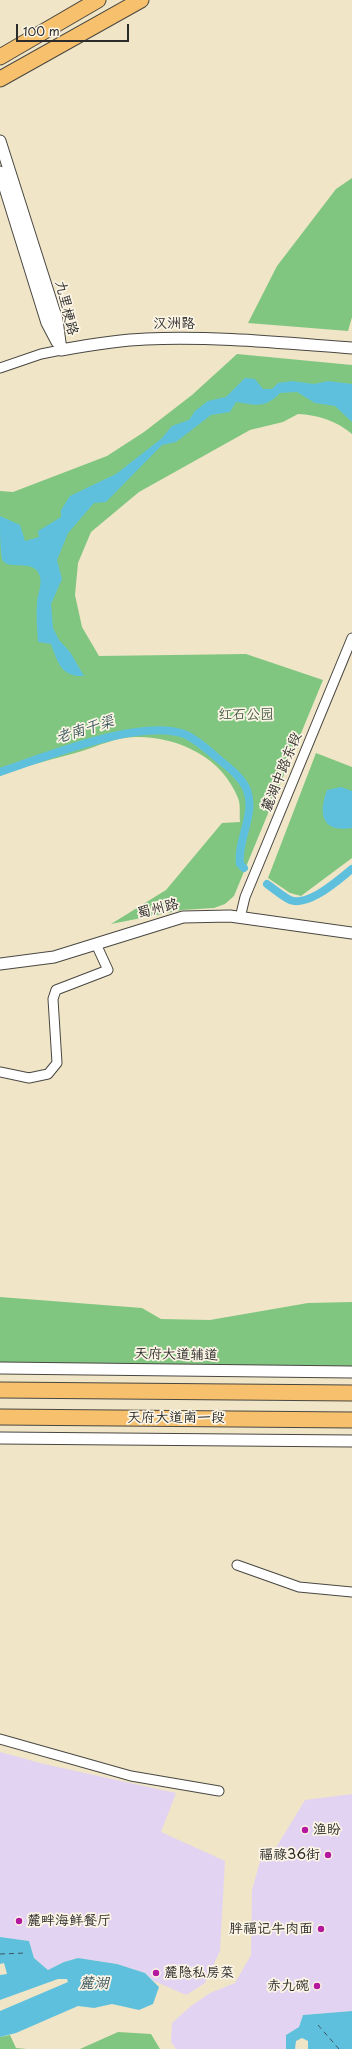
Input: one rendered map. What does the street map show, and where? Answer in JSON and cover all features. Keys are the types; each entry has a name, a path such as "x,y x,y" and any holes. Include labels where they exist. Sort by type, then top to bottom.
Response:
{"highway":[{"path":"0,57 98,0"},
{"path":"0,79 141,0"},
{"name":"天府大道南一段","path":"0,1390 352,1393"},
{"name":"天府大道南一段","path":"0,1417 352,1420"}],"street":[{"name":"九里梗路","path":"0,141 57,320 61,350"},
{"name":"九里梗路","path":"0,172 47,324 61,350"},
{"name":"汉洲路","path":"0,368 41,354 123,340 167,338 224,339 352,348"},
{"name":"麓湖中路东段","path":"240,918 245,897 352,638"},
{"name":"蜀州路","path":"0,964 39,960 183,917 240,918 352,933"},
{"path":"0,1072 30,1078 48,1074 57,1062 52,1000 56,990 108,970 96,944"},
{"name":"天府大道辅道","path":"0,1368 352,1372"},
{"path":"0,1438 352,1441"},
{"path":"237,1565 299,1587 352,1592"},
{"path":"0,1739 132,1776 219,1791"}],"shaded area":[{"path":"0,1752 44,1764 176,1793 161,1832 225,1861 220,1951 205,1983 186,1995 154,1981 145,1973 117,1964 78,1958 64,1962 48,1970 34,1958 29,1941 0,1937"},
{"path":"352,1794 352,2011 303,2015 299,2027 286,2035 286,2049 176,2049 171,2042 172,2023 191,2006 210,1993 235,1983 251,1955 252,1890 261,1858 277,1846 305,1800"}],"green space":[{"path":"352,178 352,317 348,331 248,323 277,266 336,189"},
{"name":"红石公园","path":"237,354 352,365 352,434 334,422 313,416 298,414 283,422 250,430 139,492 91,532 78,563 75,595 82,627 99,656 246,654 323,680 234,896 225,904 214,908 182,910 111,924 166,890 222,823 240,822 239,801 231,784 221,771 209,760 182,745 167,740 151,738 128,737 115,740 0,776 0,491 13,492 107,456 144,432 192,395"},
{"path":"316,753 352,767 352,858 301,896 290,893 268,878"},
{"path":"0,1297 142,1308 161,1319 210,1320 308,1303 352,1302 352,1366 0,1364"},
{"path":"118,2032 151,2034 160,2049 80,2049"},
{"path":"10,2035 16,2048 27,2049 0,2049 0,2037"}],"water":[{"path":"245,378 255,379 263,389 272,389 278,383 292,381 314,384 328,381 352,384 352,422 335,406 315,403 297,392 280,393 269,402 260,405 236,402 230,412 211,415 176,442 162,445 106,502 94,503 68,533 57,560 62,579 51,604 53,628 59,640 70,652 84,676 76,676 65,671 58,663 51,644 38,642 37,602 40,584 39,574 36,569 26,566 9,565 2,559 0,543 0,516 20,525 25,541 39,537 38,531 61,517 61,510 70,496 116,474 161,439 172,426 189,420 195,411 208,401 226,397"},
{"path":"341,787 352,791 352,828 334,828 325,820 323,814 324,799 327,790"},
{"name":"麓湖","path":"0,1937 29,1941 34,1958 48,1970 64,1962 78,1958 117,1964 145,1973 159,1987 153,2004 139,2010 112,2004 94,2008 78,2006 16,2033 0,2037 0,2011 68,1982 67,1979 58,1979 0,2000 0,1975 7,1974 4,1963 0,1964"},
{"path":"352,2011 352,2049 308,2049 308,2041 302,2038 296,2041 295,2049 286,2049 286,2035 299,2027 303,2015"}],"waterway":[{"name":"老南干渠","path":"0,772 92,741 118,735 143,731 165,730 184,734 201,744 238,776 245,785 249,799 249,809 240,855 240,864 244,868"},
{"name":"老南干渠","path":"267,884 290,900 306,900 323,891 352,869"}],"ferry route":[{"path":"0,1954 26,1953"},
{"path":"318,2025 339,2049"}],"place":[{"name":"渔盼","path":"305,1830"},
{"name":"福禄36街","path":"328,1855"},
{"name":"麓畔海鲜餐厅","path":"19,1921"},
{"name":"胖福记牛肉面","path":"321,1929"},
{"name":"麓隐私房菜","path":"156,1973"},
{"name":"赤九碗","path":"317,1986"}]}
